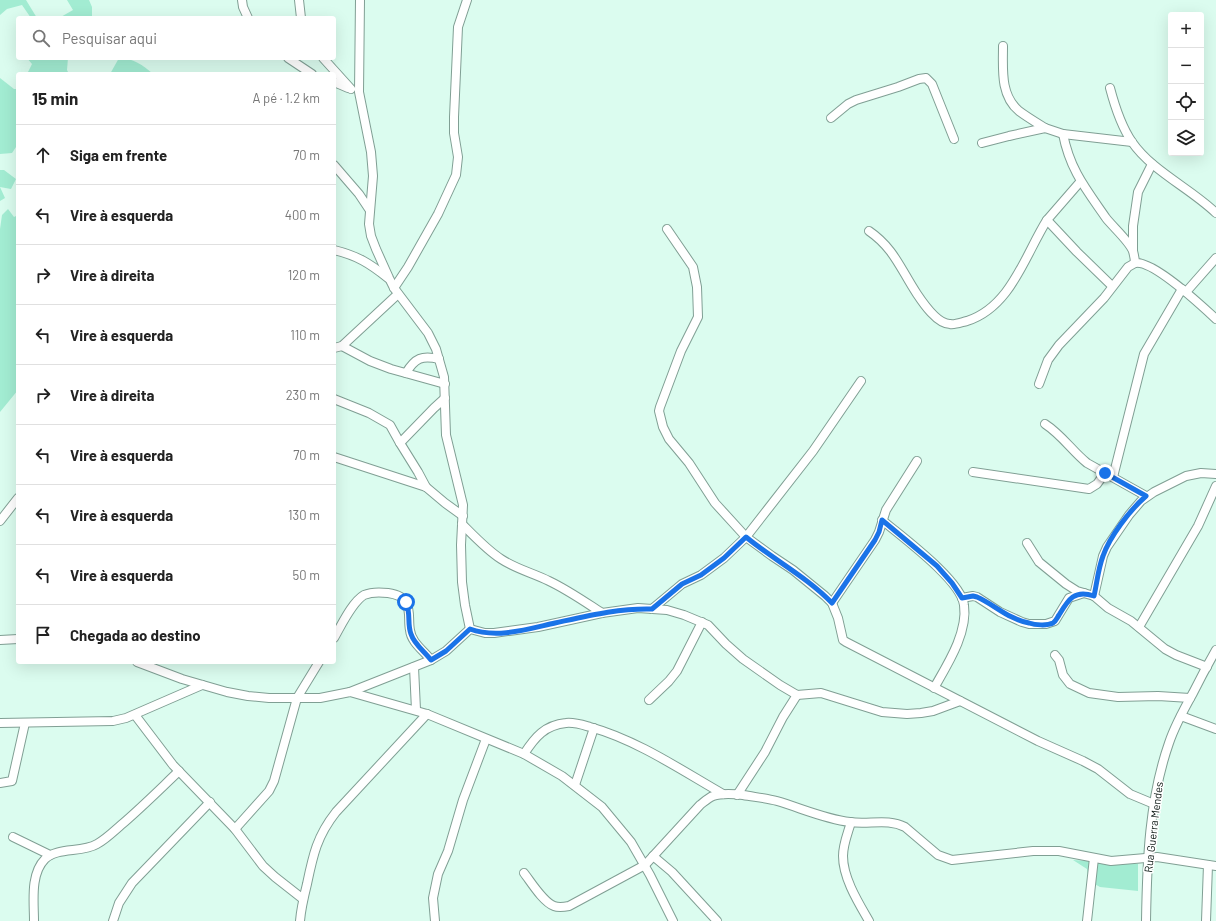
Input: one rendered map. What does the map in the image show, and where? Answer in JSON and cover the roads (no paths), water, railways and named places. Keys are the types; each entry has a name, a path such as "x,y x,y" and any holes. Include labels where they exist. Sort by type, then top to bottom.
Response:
{"street":[{"path":"299,0 302,16"},
{"path":"360,0 355,90 371,152 373,176 369,208 371,236 396,291 428,333 439,359 445,384 446,435 462,505 463,593 470,629"},
{"path":"445,384 391,370 338,347 396,291 438,214 456,175 458,157 454,133 454,117 458,27 467,0"},
{"path":"243,2 247,16"},
{"path":"1003,46 1004,82 1011,102 1020,112 1045,128 1063,134 1132,142"},
{"path":"291,60 309,72"},
{"path":"325,60 355,90"},
{"path":"831,118 848,104 856,100 926,78 932,84 954,138"},
{"path":"336,83 355,90"},
{"path":"1110,88 1125,130 1140,153 1152,164 1199,198 1216,213"},
{"path":"982,143 1045,128"},
{"path":"1063,134 1070,161 1080,182 1133,250"},
{"path":"1135,263 1133,250 1133,226 1138,192 1152,164"},
{"path":"336,167 369,208"},
{"path":"869,231 881,239 890,249 915,291 933,314 942,322 953,324 979,316 994,305 1012,282 1047,220 1080,182"},
{"path":"1047,220 1112,286"},
{"path":"667,229 693,267 698,287 698,317 681,350 660,407 661,420 669,440 689,463 715,503 746,537 793,570 832,603 838,618 843,640 1038,741 1083,761 1098,770 1130,794 1154,804"},
{"path":"336,250 347,253 367,262 389,278"},
{"path":"1113,477 1142,359 1152,339 1184,290 1216,258"},
{"path":"1039,384 1053,351 1104,298 1128,267 1135,263 1144,263 1184,290 1216,319"},
{"path":"406,373 411,364 416,360 430,357 439,359"},
{"path":"652,609 682,584 701,575 724,558 746,537 813,451 861,381"},
{"path":"400,443 445,398"},
{"path":"336,400 369,413 390,425 426,487 463,516"},
{"path":"1045,424 1061,436 1080,457 1146,496"},
{"path":"336,458 426,487"},
{"path":"832,603 875,540 886,510 917,461"},
{"path":"973,472 1089,489 1097,484 1105,473"},
{"path":"1094,596 1103,556 1107,547 1132,510 1146,496 1186,476 1201,473 1216,474"},
{"path":"1139,627 1198,526 1216,486"},
{"path":"0,522 16,501"},
{"path":"882,520 937,566 952,583 962,598 964,613 960,635 951,657 934,688"},
{"path":"462,524 483,545 501,559 565,589 602,613"},
{"path":"1027,543 1035,557 1044,567 1070,587 1077,591 1094,596 1108,608 1131,621 1165,649 1207,667"},
{"path":"336,635 361,597 364,595 381,592 394,594 403,598 406,602 409,610 411,636 431,660"},
{"path":"962,598 973,596 977,597 1000,612 1022,622 1030,624 1046,624 1055,621 1069,598 1085,593"},
{"path":"470,629 485,633 524,630 602,613 638,608 667,610 702,622 714,630 742,659 797,695 821,693 882,712 907,714 933,711 960,701"},
{"path":"649,700 677,671 702,622"},
{"path":"142,664 202,685 248,696 320,698 350,692 431,660 446,651 470,629"},
{"path":"0,640 16,639"},
{"name":"Rua Guerra Mendes","path":"1146,921 1148,858 1154,804 1162,764 1181,716 1216,650"},
{"path":"1055,655 1059,660 1063,675 1070,684 1088,692 1118,697 1158,696 1190,698"},
{"path":"235,829 269,791 274,781 297,698 318,664"},
{"path":"414,667 416,710"},
{"path":"0,723 113,721 135,715 202,685"},
{"path":"350,692 416,710 524,754 575,786 602,807 630,842 645,865 673,921"},
{"path":"737,794 765,752 783,717 797,695"},
{"path":"300,921 303,899 317,844 325,826 336,812 427,714"},
{"path":"135,715 179,770 235,829 263,866 303,899"},
{"path":"1181,716 1216,729"},
{"path":"0,783 12,780 25,723"},
{"path":"524,754 540,733 552,727 570,723 594,728 628,740 723,794"},
{"path":"575,786 594,728"},
{"path":"435,921 433,898 438,874 448,851 464,800 486,739"},
{"path":"34,921 36,878 40,866 50,855 81,850 97,844 132,816 179,770"},
{"path":"524,873 547,903 554,907 562,908 569,906 645,865 704,802 714,796 723,794 737,794 776,801 819,815 851,822 890,822 900,824 938,855 952,860 1033,851 1058,851 1111,860 1157,857 1212,866 1206,921"},
{"path":"114,921 119,903 132,883 210,802"},
{"path":"851,822 844,847 844,869 860,906 869,921"},
{"path":"13,837 50,855"},
{"path":"653,856 672,872 717,921"},
{"path":"1087,921 1094,858"}]}
